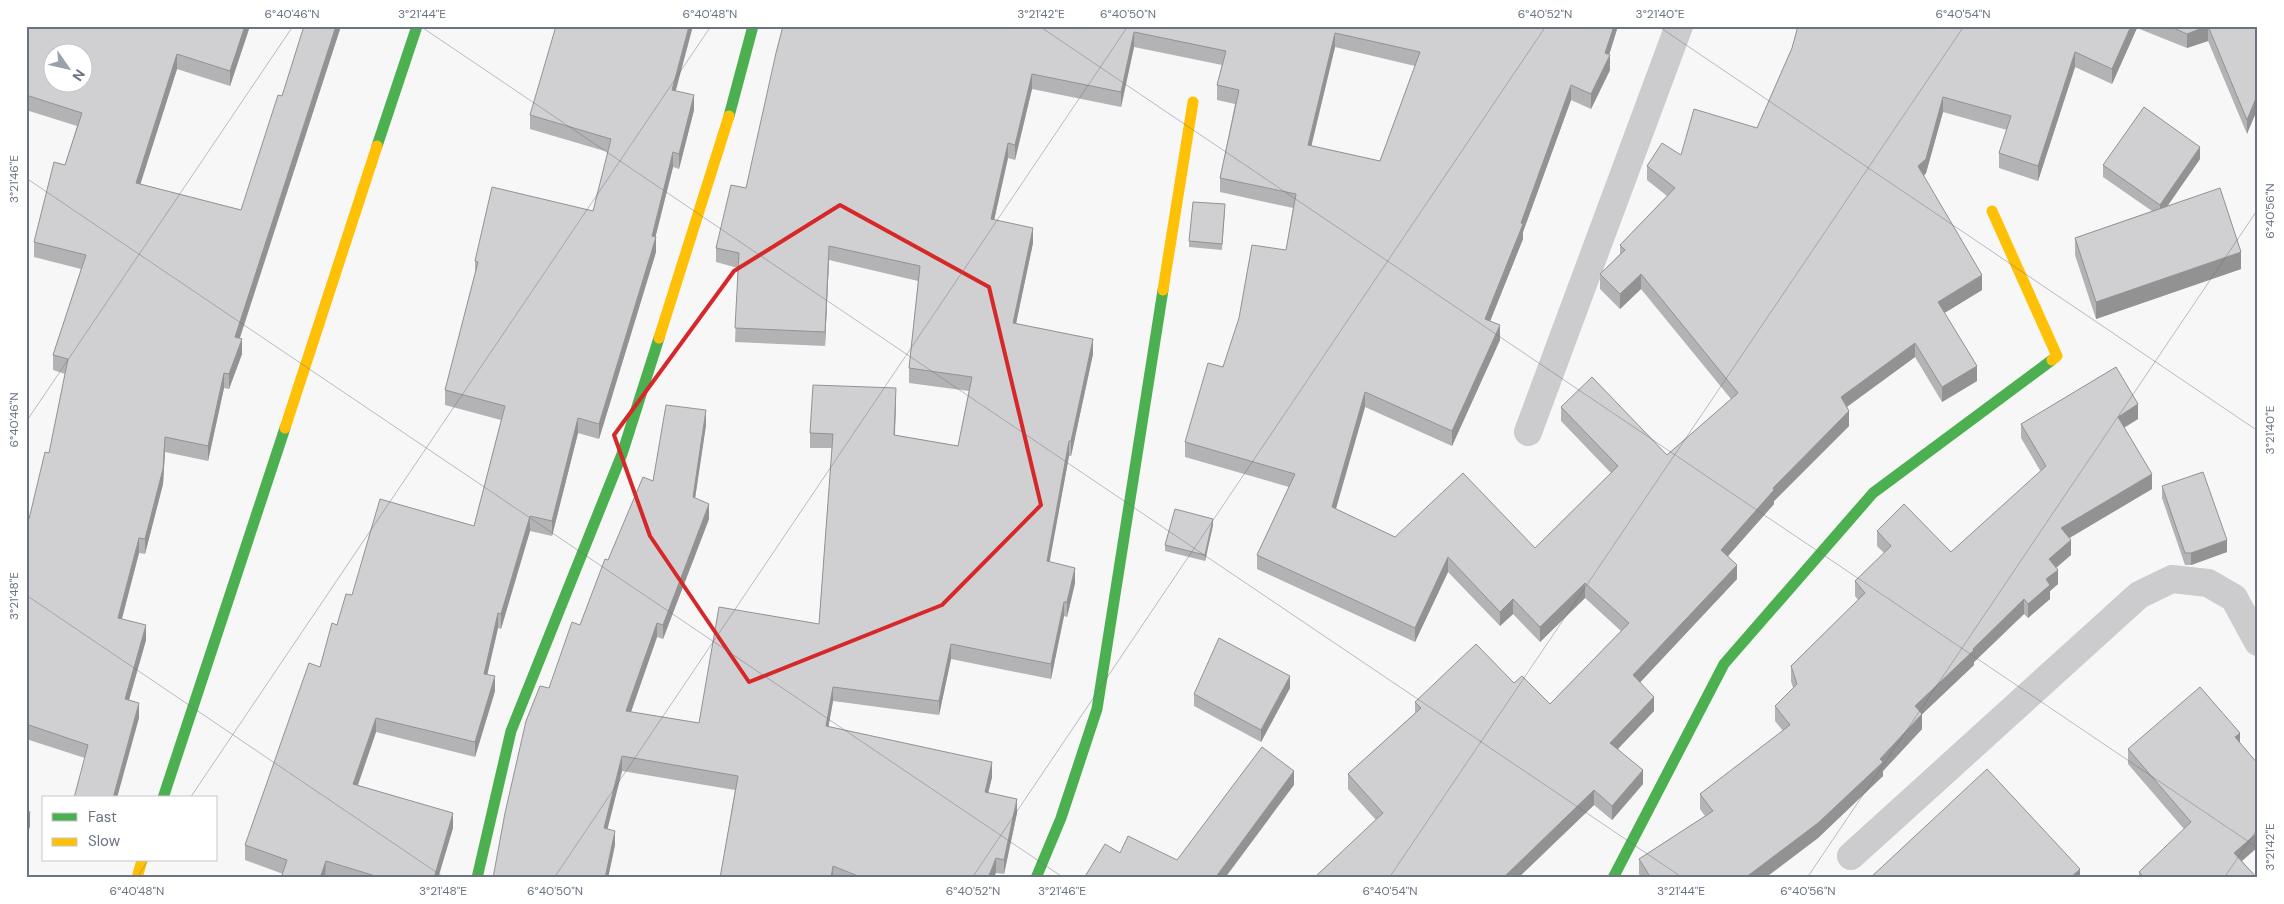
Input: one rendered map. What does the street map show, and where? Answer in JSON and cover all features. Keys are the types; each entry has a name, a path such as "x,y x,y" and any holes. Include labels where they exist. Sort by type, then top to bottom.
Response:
{"street":[{"path":"164,796 417,26"},
{"path":"477,878 512,731 622,454 728,119 753,26"},
{"path":"1528,432 1679,26"},
{"path":"1036,878 1061,818 1097,709 1193,102"},
{"path":"1613,878 1724,664 1873,493 2056,356 1992,211"},
{"path":"1851,856 2139,596 2172,579 2208,583 2234,598 2258,642"},
{"path":"136,878 141,862"}],"highlighted area":[{"path":"840,205 989,287 1041,505 942,605 749,682 650,536 614,435 734,271"}],"building":[{"path":"26,26 245,26 230,71 177,54 136,183 241,210 278,95 282,96 304,26 336,26 235,337 242,339 229,374 224,373 208,446 165,437 163,469 145,539 139,538 118,618 146,625 125,699 139,703 114,796 75,796 88,745 26,724 26,518 29,519 45,452 49,453 68,359 53,355 86,255 34,242 54,162 65,165 82,113 26,95"},
{"path":"556,26 689,26 672,90 694,95 679,154 673,152 652,236 656,237 599,424 578,418 552,521 530,516 501,614 498,613 484,674 495,676 475,742 376,718 353,784 453,813 434,878 382,878 326,861 320,878 281,878 287,860 245,845 309,663 320,667 332,623 337,625 346,594 352,595 380,499 474,526 505,406 445,390 478,262 475,261 492,187 593,211 611,139 530,115"},
{"path":"783,26 1614,26 1605,53 1610,55 1591,94 1571,85 1521,223 1523,224 1485,319 1500,325 1452,431 1365,392 1332,507 1395,537 1463,473 1535,548 1618,466 1561,407 1592,377 1667,455 1738,393 1641,274 1620,294 1600,274 1625,250 1620,245 1675,188 1647,166 1662,143 1681,155 1694,109 1757,128 1792,48 1798,26 2131,26 2112,69 2075,52 2038,166 1999,153 2011,116 1943,97 1926,159 1918,166 1982,275 1938,302 1977,366 1942,387 1915,343 1841,397 1849,411 1773,488 1774,490 1721,550 1737,565 1633,675 1654,697 1610,743 1643,770 1612,806 1594,790 1503,878 1315,877 1383,813 1348,774 1421,708 1415,702 1476,644 1514,683 1522,676 1550,704 1629,623 1585,583 1540,627 1513,599 1500,612 1448,557 1415,628 1257,555 1295,474 1185,442 1208,363 1223,367 1239,318 1252,245 1286,250 1296,194 1220,178 1239,90 1217,85 1226,51 1134,32 1121,92 1032,74 1015,145 1008,143 991,219 1033,228 1013,323 1093,339 1071,441 1069,441 1047,561 1075,568 1067,602 1064,602 1051,664 951,644 939,701 833,687 826,726 992,762 985,792 1017,799 1004,860 996,858 988,878 863,878 833,866 831,878 720,878 738,776 622,756 604,828 615,831 605,878 493,878 505,813 526,721 540,686 549,688 572,622 580,625 605,559 608,560 643,477 653,481 666,405 706,410 693,497 709,504 663,625 657,623 626,711 699,723 719,607 819,624 833,434 810,433 813,385 896,388 894,435 958,446 972,377 909,368 920,266 829,246 825,332 735,328 739,253 716,248 731,185 746,188","holes":["1335,33 1420,52 1380,161 1308,145"]},
{"path":"2169,26 2207,26 2187,34"},
{"path":"2208,26 2258,26 2258,93 2247,120"},
{"path":"2144,107 2200,147 2160,205 2103,165"},
{"path":"2220,188 2241,252 2096,302 2075,238"},
{"path":"1193,202 1225,204 1222,244 1189,241"},
{"path":"2116,367 2138,404 2118,417 2152,474 2061,528 2071,540 2049,559 2058,570 2046,579 2050,585 2028,604 2024,599 1915,706 1922,714 1880,759 1883,762 1818,823 1745,878 1651,878 1639,859 1713,811 1700,794 1790,725 1775,706 1797,684 1791,666 1865,593 1855,581 1891,546 1877,531 1904,504 1951,552 2046,466 2021,424"},
{"path":"2203,472 2227,540 2191,553 2185,553 2162,486"},
{"path":"1175,509 1213,519 1205,555 1165,545"},
{"path":"1219,638 1290,676 1261,730 1194,694"},
{"path":"2200,687 2240,733 2235,737 2258,764 2258,832 2234,853 2257,878 2145,878 2139,872 2191,822 2128,749"},
{"path":"1262,747 1294,771 1215,878 1176,878 1174,875 1172,878 1084,878 1105,844 1120,853 1128,836 1177,860"},
{"path":"1987,769 2080,869 2070,878 1870,878"},
{"path":"26,811 30,812 26,821"}],"traffic: fast":[{"path":"377,146 417,26"},
{"path":"729,116 753,26"},
{"path":"1036,878 1061,818 1097,709 1163,290"},
{"path":"477,878 511,731 622,454 659,338"},
{"path":"1613,878 1724,664 1873,493 2052,360"},
{"path":"164,796 285,428"}],"traffic: slow":[{"path":"1163,290 1193,102"},
{"path":"659,338 729,116"},
{"path":"285,428 377,146"},
{"path":"1992,211 2057,356 2052,360"},
{"path":"137,878 141,862"}]}
